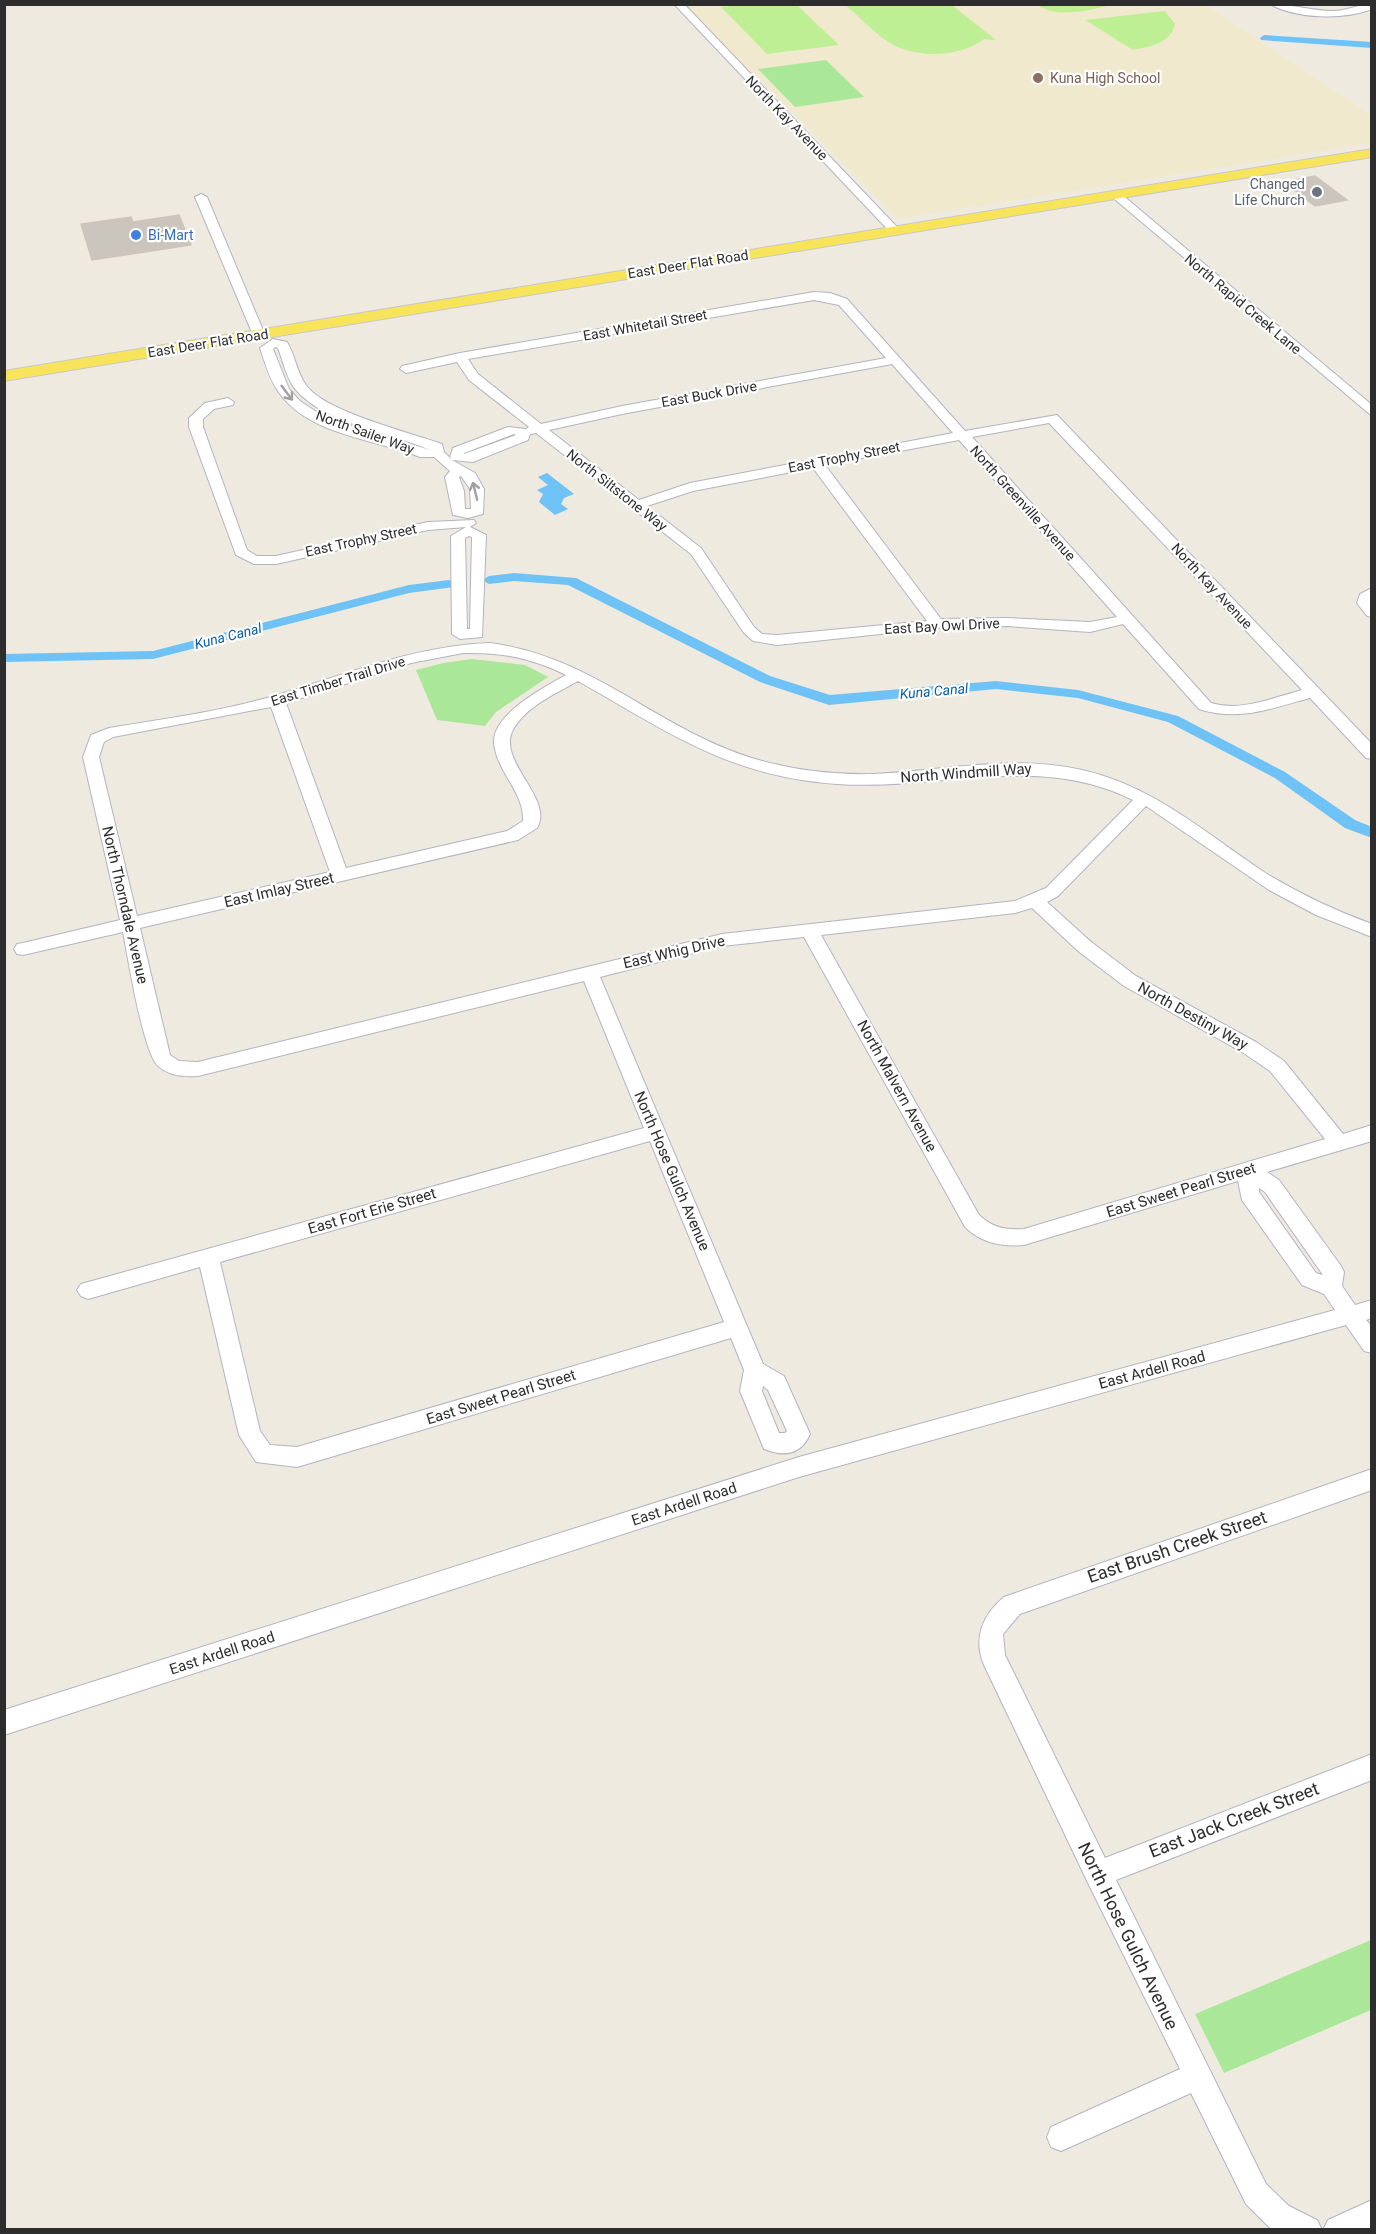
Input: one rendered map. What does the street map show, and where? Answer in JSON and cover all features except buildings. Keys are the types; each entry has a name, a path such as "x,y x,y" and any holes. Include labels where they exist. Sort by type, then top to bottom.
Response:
{"main road":[{"name":"East Deer Flat Road","path":"4,376 267,337 1371,153"}],"street":[{"name":"North Kay Avenue","path":"678,4 895,231"},
{"path":"1274,4 1336,15 1353,13 1371,5"},
{"name":"North Rapid Creek Lane","path":"1116,195 1371,412"},
{"path":"201,196 267,337"},
{"name":"East Whitetail Street","path":"406,369 460,357 814,296 830,297"},
{"name":"North Greenville Avenue","path":"830,297 843,302 896,360 1198,701 1215,711 1236,711 1312,692"},
{"name":"North Sailer Way","path":"267,337 266,348 284,391 300,407 322,418 449,461"},
{"name":"North Siltstone Way","path":"460,357 473,378 696,551 749,630 758,638"},
{"name":"East Buck Drive","path":"449,461 468,459 523,437 524,433 538,428 622,410 896,360"},
{"name":"East Trophy Street","path":"228,402 200,412 196,418 196,426 241,552 254,560 276,560 428,526 469,522"},
{"name":"North Kay Avenue","path":"1052,417 1371,754"},
{"name":"East Trophy Street","path":"638,505 679,490 1052,417"},
{"path":"449,461 458,491 458,512 469,522 480,535 477,634 470,642 460,634 458,536 469,522 478,511 477,489 468,473 449,461"},
{"path":"816,463 937,624"},
{"path":"1368,594 1364,603 1371,613"},
{"name":"East Bay Owl Drive","path":"758,638 777,640 937,624 1007,622 1090,627 1126,620"},
{"name":"East Timber Trail Drive","path":"97,739 109,733 185,722 277,700 470,642 521,651 554,662 577,675"},
{"name":"North Windmill Way","path":"577,675 706,748 756,765 795,774 871,779 1024,767 1084,775 1116,784 1173,813 1247,869 1371,931"},
{"name":"East Imlay Street","path":"23,949 512,836 531,824 532,810 504,752 502,738 509,724 520,711 577,675"},
{"path":"277,700 340,876"},
{"name":"North Thorndale Avenue","path":"97,739 91,757 129,925 160,1055 172,1067"},
{"name":"East Whig Drive","path":"172,1067 198,1069 722,939 1015,907 1035,901 1052,892 1144,798"},
{"name":"North Destiny Way","path":"1035,901 1084,946 1130,981 1249,1047 1277,1066 1339,1143"},
{"name":"North Malvern Avenue","path":"810,931 972,1221 990,1235"},
{"name":"North Hose Gulch Avenue","path":"589,972 755,1370 776,1383 799,1434 789,1444 799,1467"},
{"name":"East Fort Erie Street","path":"88,1290 656,1132"},
{"name":"East Sweet Pearl Street","path":"990,1235 1006,1239 1024,1238 1371,1133"},
{"path":"1248,1170 1249,1194 1302,1270 1309,1279 1331,1288 1361,1312 1371,1344"},
{"name":"East Sweet Pearl Street","path":"208,1256 250,1435 264,1455 297,1457 737,1327"},
{"name":"East Ardell Road","path":"4,1723 799,1467 1361,1312"},
{"name":"East Brush Creek Street","path":"992,1629 999,1616 1012,1605 1371,1479"},
{"name":"North Hose Gulch Avenue","path":"992,1629 989,1642 993,1657 1097,1874 1256,2194 1272,2213 1301,2228"},
{"name":"East Jack Creek Street","path":"1097,1874 1371,1767"},
{"path":"1061,2137 1198,2075"},
{"path":"1338,2229 1371,2215"}],"shaded area":[{"name":"Kuna High School","path":"685,5 1206,5 1371,115 1371,143 898,219"}],"green space":[{"path":"744,4 797,5 839,45 767,54 721,7"},
{"path":"845,5 952,5 996,40 984,39 962,50 949,53 909,51 887,41"},
{"path":"1038,5 1111,5 1083,11 1054,12"},
{"path":"1165,11 1175,24 1169,36 1159,43 1133,50 1085,20"},
{"path":"826,60 864,97 795,107 758,69"},
{"path":"472,659 525,665 548,677 496,712 485,726 437,720 416,670"},
{"path":"1371,1940 1371,2010 1224,2073 1195,2014"}],"water":[{"path":"547,473 574,494 564,498 561,504 568,509 555,515 539,502 543,494 537,490 548,485 538,477"}],"waterway":[{"path":"1264,38 1372,45"},
{"name":"Kuna Canal","path":"489,580 514,577 571,581 765,679 829,700 996,685 1078,694 1173,719 1280,775 1350,824 1372,833"},
{"name":"Kuna Canal","path":"4,658 153,655 409,589 449,584"}],"place":[{"name":"Kuna High School","path":"1038,78"},
{"name":"Changed Life Church","path":"1317,192"},
{"name":"Bi-Mart","path":"136,235"}]}
